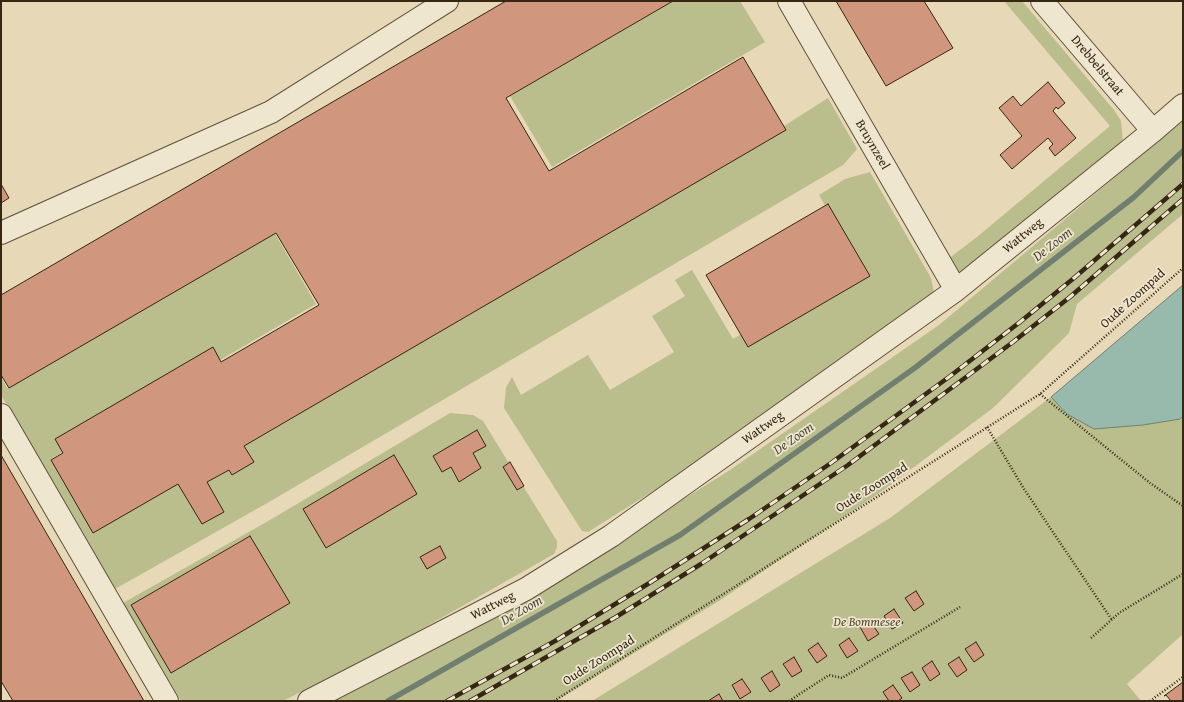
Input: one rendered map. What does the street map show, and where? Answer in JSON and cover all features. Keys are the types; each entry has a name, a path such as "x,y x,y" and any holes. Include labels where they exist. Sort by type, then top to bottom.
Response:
{"street":[{"path":"1,233 271,112 447,1"},
{"name":"Bruynzeel","path":"789,1 956,290"},
{"name":"Drebbelstraat","path":"1042,1 1153,131"},
{"name":"Wattweg","path":"309,701 526,589 611,536 956,290 1153,131 1183,105"},
{"path":"1,415 167,701"}],"path":[{"name":"Oude Zoompad","path":"554,701 1040,394 1183,268"},
{"path":"1040,394 1150,484 1183,506"},
{"path":"987,427 1024,488 1112,620"},
{"path":"1091,638 1119,613 1183,574"},
{"path":"789,701 829,675 842,678 960,607"},
{"path":"1150,701 1183,677"}],"green space":[{"path":"673,1 740,1 765,42 552,167 510,96"},
{"path":"1004,1 1022,1 1114,110 1121,121 1123,143 960,278 948,259 977,237 1110,126"},
{"path":"828,98 857,149 843,165 269,502 115,589 1,395 1,377 7,388 274,232 316,304 51,459 93,531 785,128 784,126"},
{"path":"1183,120 1183,214 1077,304 1069,333 993,408 878,494 719,601 556,701 333,701 417,658 561,576 730,470 939,325"},
{"path":"870,172 931,278 935,298 717,451 588,532 582,531 504,408 506,388 512,377 521,395 588,355 610,390 674,352 652,316 685,296 675,280 692,270 733,339 859,264 819,195 845,179"},
{"name":"De Bommesee","path":"1051,397 1067,414 1094,429 1143,425 1180,419 1183,416 1183,634 1127,684 1141,701 592,701 890,518"},
{"path":"450,413 473,415 483,421 557,541 557,547 554,554 406,638 283,701 181,701 123,603 270,520","holes":["249,536 289,603 131,605"]}],"shaded area":[{"path":"1183,285 1183,416 1180,419 1143,425 1094,429 1067,414 1051,397"}],"building":[{"path":"506,1 673,1 506,98 549,171 743,57 786,130 244,446 254,462 232,475 229,470 207,482 224,512 202,524 178,484 93,533 51,460 63,453 55,439 213,347 221,362 319,305 276,233 9,388 1,375 1,295"},
{"path":"836,1 924,1 953,48 886,86"},
{"path":"1048,82 1065,103 1058,109 1056,107 1053,111 1076,138 1055,156 1049,148 1053,144 1048,138 1012,169 1000,155 1022,136 999,108 1013,96 1021,106"},
{"path":"1,184 9,198 1,203"},
{"path":"828,204 870,276 748,347 706,275"},
{"path":"477,430 486,446 473,453 481,468 459,482 451,467 442,472 433,456"},
{"path":"1,455 144,701 13,701 1,681"},
{"path":"394,455 417,494 326,548 303,509"},
{"path":"510,462 524,486 517,490 503,467"},
{"path":"250,536 290,603 171,673 131,605"},
{"path":"440,546 446,558 427,569 420,557"},
{"path":"916,591 924,604 914,611 905,598"},
{"path":"894,609 903,623 892,629 884,616"},
{"path":"870,621 879,634 868,641 860,627"},
{"path":"849,638 858,651 847,658 839,645"},
{"path":"976,642 984,655 974,662 965,649"},
{"path":"818,643 827,656 817,663 808,650"},
{"path":"794,657 802,671 792,677 783,664"},
{"path":"959,657 967,670 957,677 948,664"},
{"path":"932,661 940,674 930,681 922,668"},
{"path":"772,671 780,685 770,692 761,678"},
{"path":"912,672 920,685 910,692 901,678"},
{"path":"742,679 751,692 740,699 732,685"},
{"path":"1183,682 1183,701 1171,701 1166,695 1164,696"},
{"path":"893,685 902,698 898,701 889,701 883,692"},
{"path":"719,694 723,701 708,701"}],"waterway":[{"name":"De Zoom","path":"388,701 680,535 916,367 1134,197 1183,151"}],"railway":[{"path":"447,701 555,641 651,582 749,519 831,463 949,377 1020,322 1074,278 1183,184"},
{"path":"470,701 616,617 701,564 848,465 1013,342 1070,297 1183,199"}]}
